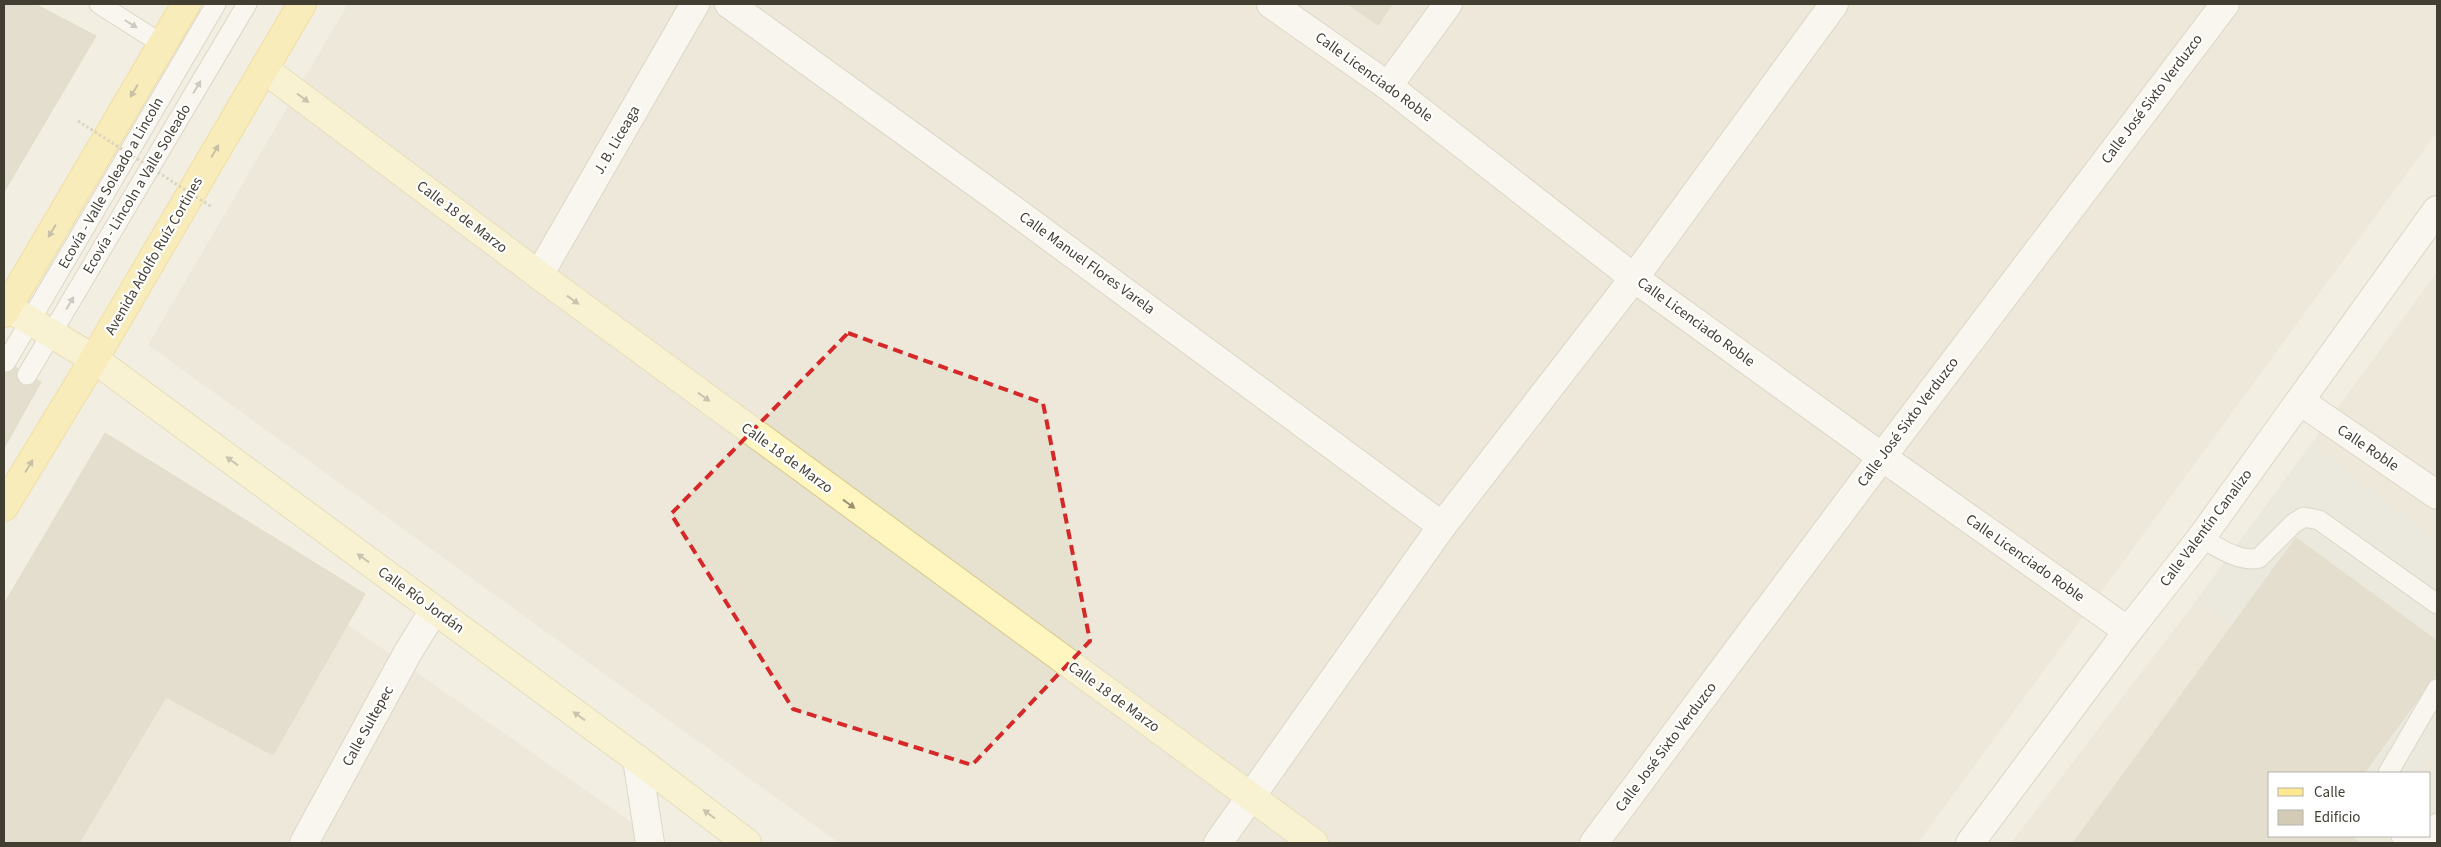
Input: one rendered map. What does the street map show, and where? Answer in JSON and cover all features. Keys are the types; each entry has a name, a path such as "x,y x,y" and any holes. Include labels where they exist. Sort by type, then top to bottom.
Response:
{"main road":[{"path":"23,319 162,44 186,4"},
{"name":"Avenida Adolfo Ruíz Cortines","path":"4,507 94,359 302,4"}],"street":[{"name":"J. B. Liceaga","path":"539,275 695,4"},
{"name":"Calle Manuel Flores Varela","path":"729,4 1004,202 1442,526"},
{"name":"Calle Licenciado Roble","path":"1271,4 1388,86 1634,278 2128,631"},
{"path":"1388,86 1448,4"},
{"path":"1218,843 1442,526 1634,278 1834,4"},
{"name":"Calle José Sixto Verduzco","path":"1594,843 1882,457 2225,4"},
{"name":"Calle 18 de Marzo","path":"264,69 539,275 1314,843"},
{"name":"Calle Valentín Canalizo","path":"1970,843 2128,631 2201,538 2437,210"},
{"name":"Calle Río Jordán","path":"23,319 94,359 637,759 747,843"},
{"name":"Calle Roble","path":"2300,401 2437,495"},
{"name":"Calle Sultepec","path":"304,843 407,654 434,610"},
{"path":"637,759 650,843"}],"lane":[{"path":"99,4 162,44"},
{"name":"Ecovía - Valle Soleado a Lincoln","path":"6,362 23,319 216,4"},
{"name":"Ecovía - Lincoln a Valle Soleado","path":"27,374 23,319 246,4"},
{"path":"2201,538 2230,554 2252,560 2259,558 2294,523 2304,517 2319,520 2437,604"},
{"path":"2389,772 2437,690"}],"path":[{"path":"78,121 212,207"}],"highlighted area":[{"path":"848,333 1043,403 1090,641 972,765 793,709 671,514"}],"shaded area":[{"path":"348,4 2437,4 2437,132 1918,843 839,843 148,345"},
{"path":"2437,272 2437,843 2011,843 2196,601"},
{"path":"2311,444 2437,542 2437,641 2296,538 2232,626 2196,601"},
{"path":"138,479 661,843 4,843 4,712"},
{"path":"2437,673 2437,750 2421,772 2365,772"}],"building":[{"path":"4,4 35,4 96,36 4,192"},
{"path":"1348,4 1392,4 1378,25"},
{"path":"4,361 41,382 4,448"},
{"path":"105,433 365,594 273,755 166,697 79,843 4,843 4,604"},
{"path":"2296,538 2437,641 2437,673 2365,772 2268,772 2268,837 2351,837 2360,843 2073,843"}]}
